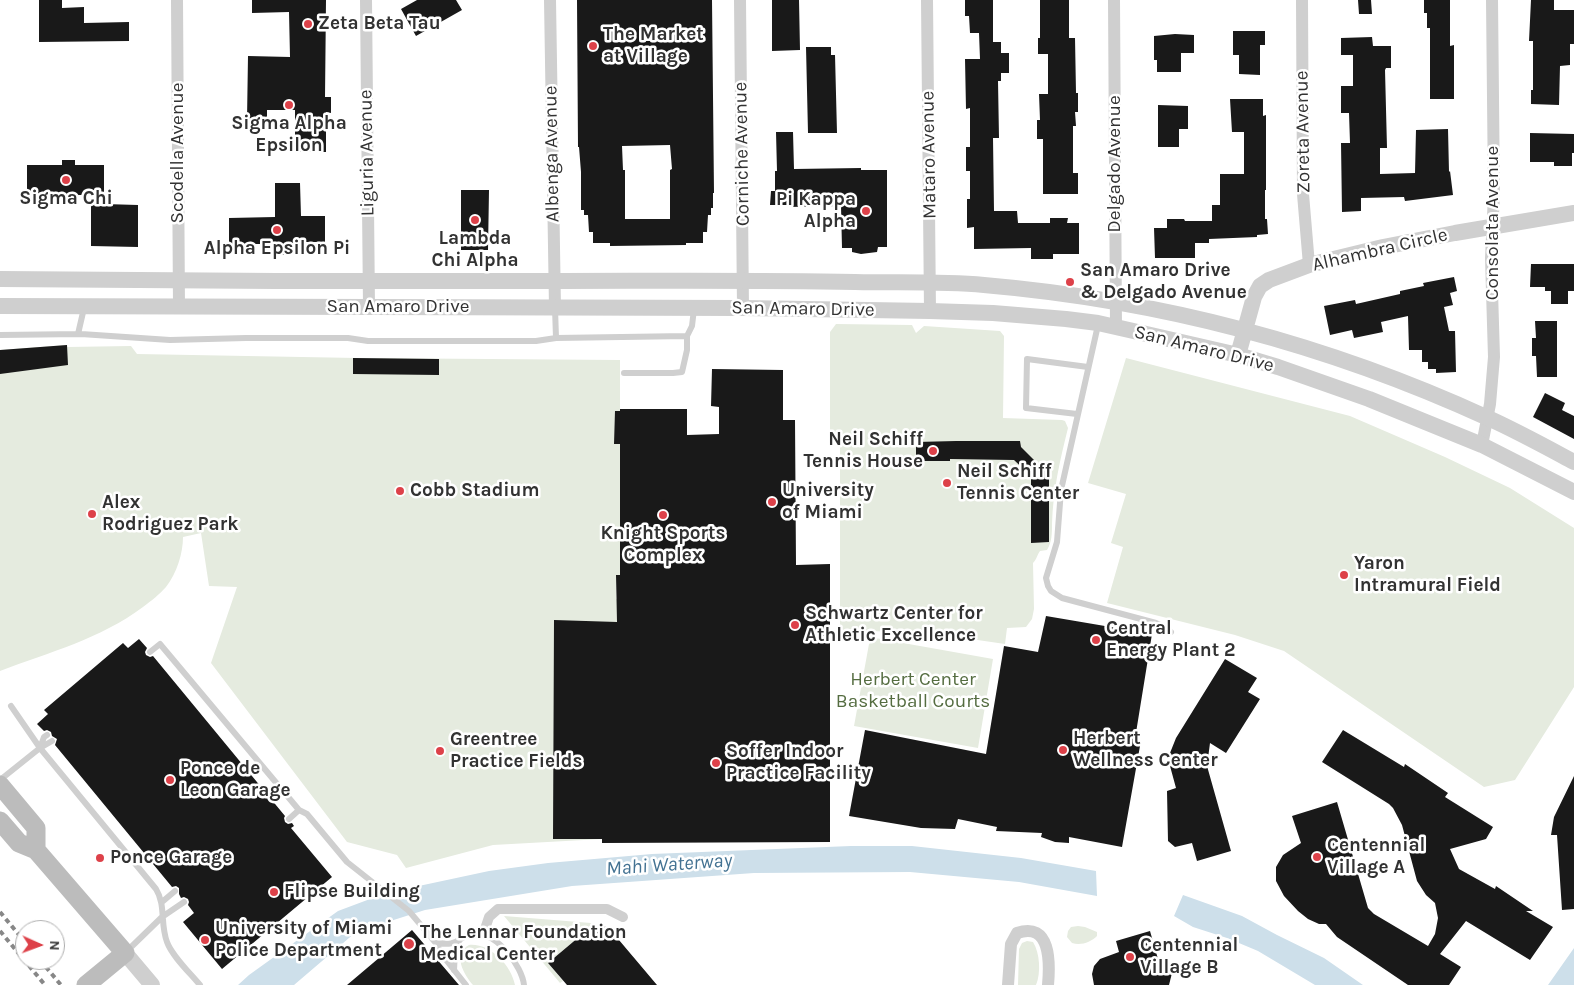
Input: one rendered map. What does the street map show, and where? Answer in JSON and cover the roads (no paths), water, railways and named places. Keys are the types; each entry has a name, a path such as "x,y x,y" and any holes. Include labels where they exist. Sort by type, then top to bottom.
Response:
{"main road":[{"path":"0,786 36,828 36,850"},
{"path":"0,821 19,843 36,850 125,953 86,985"}],"street":[{"name":"Scodella Avenue","path":"176,0 179,307"},
{"name":"Liguria Avenue","path":"366,0 369,306"},
{"name":"Albenga Avenue","path":"550,0 555,308"},
{"name":"Corniche Avenue","path":"740,0 743,308"},
{"name":"Mataro Avenue","path":"927,0 930,311"},
{"name":"Delgado Avenue","path":"1114,0 1116,327"},
{"name":"Zoreta Avenue","path":"1302,0 1304,194 1309,265"},
{"name":"Consolata Avenue","path":"1482,445 1493,382 1494,357 1490,258 1494,194 1492,0"},
{"name":"Alhambra Circle","path":"1238,355 1251,304 1260,286 1270,280 1309,265 1383,247 1491,226 1574,213"},
{"name":"San Amaro Drive","path":"0,279 369,281 743,280 981,285 1117,301 1177,313 1309,349 1364,367 1418,388 1488,418 1574,462"},
{"name":"San Amaro Drive","path":"0,306 743,308 930,311 994,313 1098,324 1238,355 1369,399 1482,445 1574,492"},
{"path":"483,935 489,917 498,909 607,909 623,917"},
{"path":"1008,985 1010,944 1017,933 1023,931 1038,934 1044,939 1049,962 1048,985"},
{"path":"125,953 152,985"}],"lane":[{"path":"78,334 85,307"},
{"path":"555,308 556,338"},
{"path":"624,373 682,372 687,350 687,336 692,326 694,309"},
{"path":"1098,324 1060,490 1058,536 1046,578 1048,586 1054,594 1067,600 1156,622 1171,632"},
{"path":"0,335 78,334 170,340 348,338 368,341 536,341 556,338 687,336"},
{"path":"1077,414 1026,408 1027,359 1088,367"},
{"path":"150,652 160,644 299,810 307,814 347,862 409,911 435,942 443,956 466,985"},
{"path":"11,706 40,748 156,889 162,902 162,918 166,941 200,985"},
{"path":"40,748 44,737 47,735"},
{"path":"0,780 40,748 52,741"},
{"path":"289,819 299,810"},
{"path":"162,902 175,891"},
{"path":"125,953 162,918 184,902"},
{"path":"435,942 449,945 474,934 493,939 506,952 522,974 524,985"},
{"path":"454,970 455,950 459,941"}],"water":[{"name":"Mahi Waterway","path":"851,846 912,846 1021,858 1096,871 1097,896 1019,882 910,872 754,873 572,886 425,910 356,932 294,985 238,985 338,911 386,893 489,871 548,863 652,854"},
{"path":"1183,895 1242,916 1324,958 1363,985 1315,985 1258,951 1193,927 1174,916"},
{"path":"1574,948 1574,985 1548,985"}],"railway":[{"path":"0,912 15,930"},
{"path":"0,931 45,985"},
{"path":"48,970 61,985"}],"place":[{"name":"Zeta Beta Tau","path":"308,24"},
{"name":"The Market at Village","path":"593,46"},
{"name":"Sigma Alpha Epsilon","path":"289,105"},
{"name":"Sigma Chi","path":"66,180"},
{"name":"Pi Kappa Alpha","path":"866,211"},
{"name":"Lambda Chi Alpha","path":"475,220"},
{"name":"Alpha Epsilon Pi","path":"277,230"},
{"name":"San Amaro Drive & Delgado Avenue","path":"1070,282"},
{"name":"Neil Schiff Tennis House","path":"933,451"},
{"name":"Neil Schiff Tennis Center","path":"947,483"},
{"name":"Cobb Stadium","path":"400,491"},
{"name":"University of Miami","path":"772,502"},
{"name":"Alex Rodriguez Park","path":"92,514"},
{"name":"Knight Sports Complex","path":"663,515"},
{"name":"Yaron Intramural Field","path":"1344,575"},
{"name":"Schwartz Center for Athletic Excellence","path":"795,625"},
{"name":"Central Energy Plant 2","path":"1096,640"},
{"name":"Herbert Wellness Center","path":"1063,750"},
{"name":"Greentree Practice Fields","path":"440,751"},
{"name":"Soffer Indoor Practice Facility","path":"716,763"},
{"name":"Ponce de Leon Garage","path":"170,780"},
{"name":"Centennial Village A","path":"1317,857"},
{"name":"Ponce Garage","path":"100,858"},
{"name":"Flipse Building","path":"274,892"},
{"name":"University of Miami Police Department","path":"205,940"},
{"name":"The Lennar Foundation Medical Center","path":"409,944"},
{"name":"Centennial Village B","path":"1130,957"}],"park label":[{"name":"Herbert Center Basketball Courts","path":"913,691"}]}
